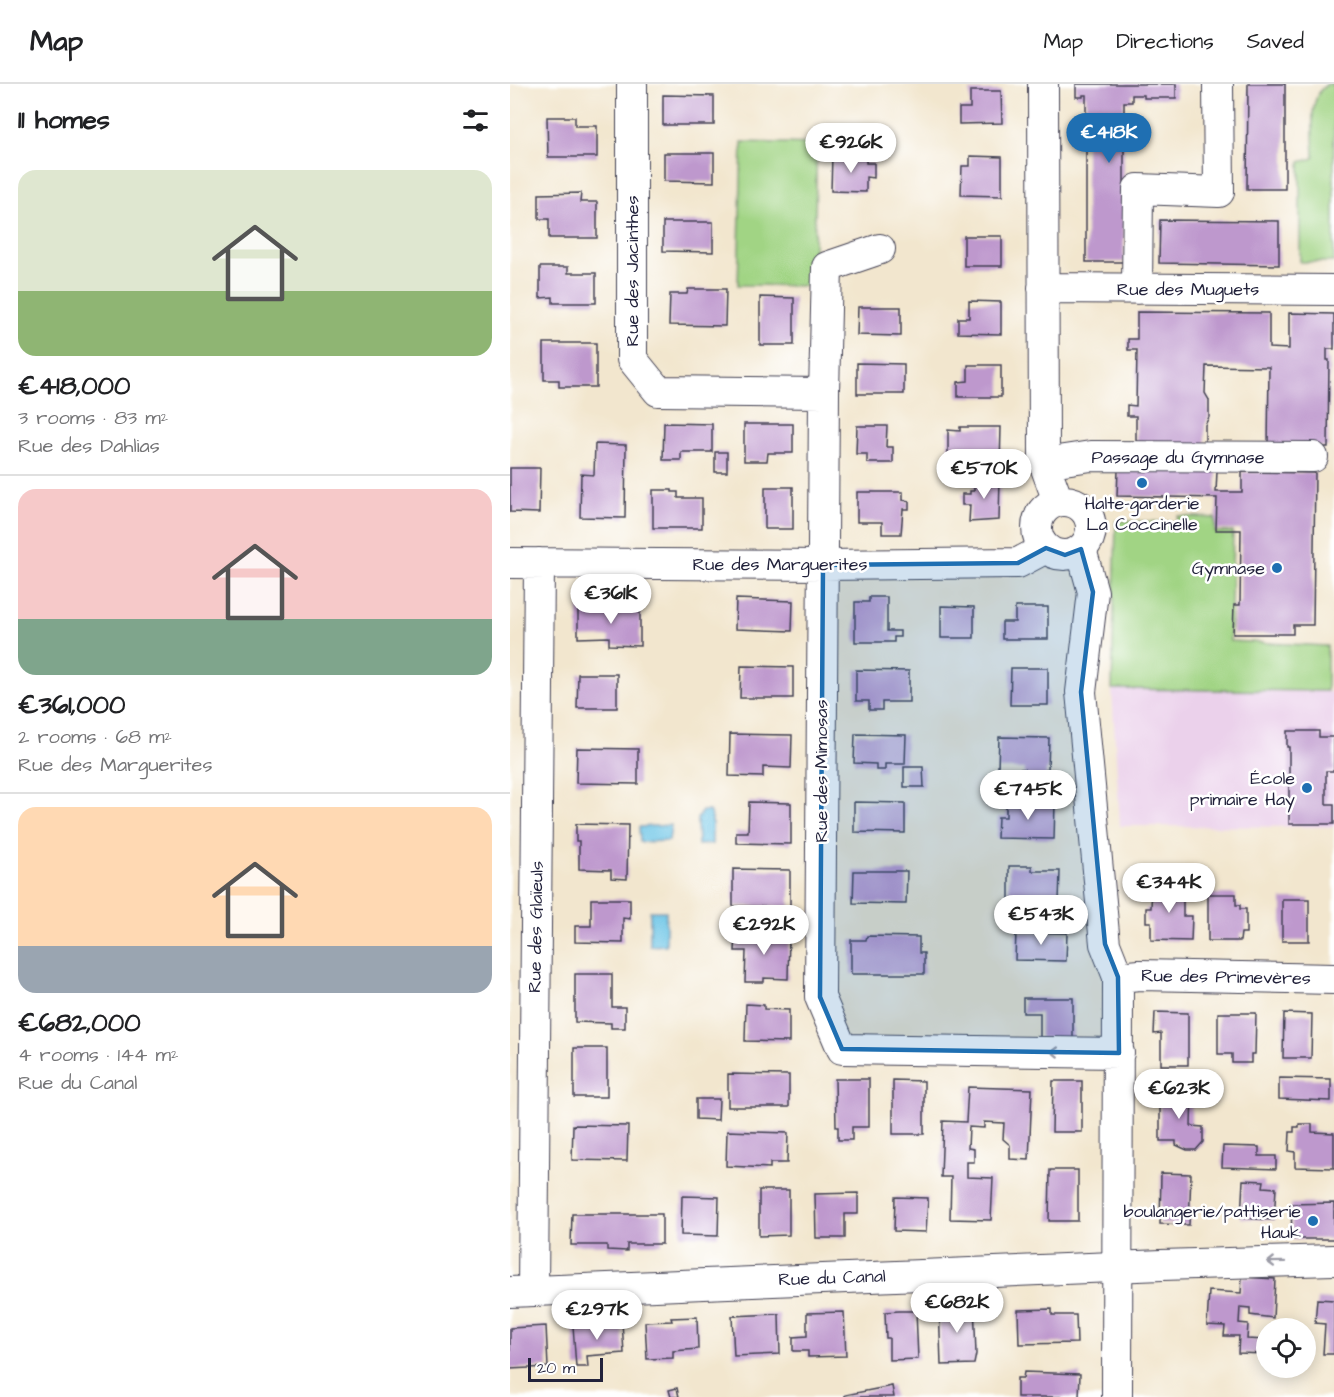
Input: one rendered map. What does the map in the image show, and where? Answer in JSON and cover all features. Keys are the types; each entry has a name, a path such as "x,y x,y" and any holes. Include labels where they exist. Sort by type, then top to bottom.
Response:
{"street":[{"name":"Rue des Jacinthes","path":"632,84 632,359 658,391 824,393"},
{"path":"1043,84 1044,463 1058,501"},
{"path":"1137,289 1138,189 1218,192 1218,84"},
{"name":"Rue des Mimosas","path":"880,249 827,267 820,997 842,1049 1119,1053"},
{"name":"Rue des Muguets","path":"1043,288 1334,290"},
{"name":"Passage du Gymnase","path":"1044,463 1091,456 1313,457"},
{"path":"1058,501 1069,501 1078,505 1088,515 1090,523 1090,536 1081,549 1065,555 1056,554 1046,548 1037,532 1038,520 1043,510 1058,501"},
{"name":"Rue des Marguerites","path":"524,563 823,565 1018,563 1046,548"},
{"path":"1081,549 1093,592 1081,692 1105,944 1118,977 1117,1397"},
{"name":"Rue des Glaïeuls","path":"521,1291 524,563"},
{"name":"Rue des Primevères","path":"1118,977 1140,975 1334,979"},
{"name":"Rue du Canal","path":"521,1291 1117,1266 1334,1260"}],"highlighted area":[{"path":"1046,548 1065,555 1081,549 1093,592 1081,692 1105,944 1118,977 1119,1053 842,1049 820,997 823,565 1018,563"}],"shaded area":[{"path":"1112,689 1334,692 1334,827 1120,826"}],"green space":[{"path":"1328,84 1334,84 1334,262 1300,262 1300,162 1314,158 1314,107 1321,89"},
{"path":"742,142 817,144 813,286 738,285"},
{"path":"1178,516 1215,518 1215,532 1233,532 1230,641 1327,646 1327,691 1112,689 1116,521 1177,522"}],"water":[{"path":"702,811 709,811 712,818 712,844 698,845 697,819"},
{"path":"671,825 669,841 640,842 639,827"},
{"path":"650,911 666,911 666,945 650,946"}],"building":[{"path":"1076,84 1176,84 1176,98 1144,98 1144,95 1132,95 1132,102 1124,102 1124,262 1086,262 1086,95 1076,97"},
{"path":"1248,84 1285,84 1285,189 1247,189"},
{"path":"970,91 1001,91 1002,123 959,124 959,108 970,108"},
{"path":"663,95 714,96 714,125 663,125"},
{"path":"547,117 575,117 575,126 597,126 597,157 548,157"},
{"path":"664,153 714,153 714,182 664,181"},
{"path":"832,156 866,156 866,163 874,163 874,178 866,177 866,192 831,191"},
{"path":"970,156 1002,157 1002,196 961,195 962,166 970,166"},
{"path":"581,193 580,202 597,202 597,238 549,238 549,219 539,219 539,194"},
{"path":"1160,220 1279,221 1279,265 1159,263"},
{"path":"663,222 713,222 713,252 663,251"},
{"path":"964,236 1002,236 1002,266 964,266"},
{"path":"540,267 568,267 568,273 596,273 596,303 553,303 553,297 540,298"},
{"path":"688,289 726,289 725,326 669,325 670,294 687,294"},
{"path":"760,297 794,298 794,345 760,345"},
{"path":"969,301 1001,302 1001,334 958,333 958,318 969,318"},
{"path":"858,307 901,307 901,336 857,335"},
{"path":"1137,312 1269,313 1269,348 1289,349 1289,313 1334,314 1334,349 1327,349 1327,360 1329,360 1328,447 1268,447 1269,367 1206,366 1205,393 1209,400 1209,417 1205,425 1205,445 1136,445 1136,416 1127,416 1127,405 1136,406 1137,350 1128,350 1128,339 1137,339"},
{"path":"544,343 596,343 596,387 559,387 559,380 544,380"},
{"path":"857,363 904,364 904,394 857,394"},
{"path":"968,365 1001,365 1001,397 958,397 958,382 968,381"},
{"path":"664,423 712,424 712,452 681,452 681,460 663,460"},
{"path":"744,424 793,424 793,453 768,453 767,461 744,461"},
{"path":"857,426 887,426 886,447 893,447 893,463 867,463 867,454 856,454"},
{"path":"960,427 1001,427 1000,465 959,464 959,461 948,461 948,430 960,431"},
{"path":"595,444 626,445 625,518 580,517 581,474 594,475"},
{"path":"715,452 727,452 727,472 715,472"},
{"path":"510,468 540,468 539,513 510,512"},
{"name":"Gymnase","path":"1118,470 1217,471 1216,492 1242,492 1242,472 1315,473 1313,625 1293,625 1293,634 1233,634 1234,605 1240,605 1241,530 1216,530 1217,498 1117,496"},
{"path":"974,478 1000,478 999,520 969,522 970,505 962,505 962,494 970,494 970,491 974,491"},
{"path":"765,487 793,487 793,529 765,529"},
{"path":"653,490 672,490 672,492 678,492 678,498 702,498 702,528 653,528"},
{"path":"857,492 903,492 903,500 909,501 909,509 903,509 901,534 882,534 882,522 857,522"},
{"path":"869,597 887,597 887,631 900,631 900,637 894,637 894,642 855,642 855,602 869,602"},
{"path":"736,599 793,601 792,631 735,629"},
{"path":"941,606 974,607 974,638 941,638"},
{"path":"1015,607 1048,607 1048,639 1002,639 1002,622 1015,622"},
{"path":"578,608 640,608 640,646 609,645 609,637 578,638"},
{"path":"741,666 793,667 793,698 740,698"},
{"path":"1011,668 1048,668 1048,705 1010,705"},
{"path":"856,670 909,671 909,702 882,702 882,710 869,710 869,701 856,701"},
{"path":"578,674 617,674 617,708 577,708"},
{"name":"École primaire Hay","path":"1287,731 1319,731 1319,737 1334,737 1334,771 1326,771 1326,804 1334,804 1334,824 1289,824"},
{"path":"730,734 792,735 791,768 763,767 763,777 729,776"},
{"path":"855,734 906,735 905,764 885,764 885,770 876,770 876,764 854,763"},
{"path":"999,737 1049,738 1046,777 1024,776 1024,769 998,769"},
{"path":"577,748 638,749 638,784 576,783"},
{"path":"904,767 923,767 924,787 904,787"},
{"path":"1006,801 1055,802 1054,839 997,838 998,817 1006,817"},
{"path":"749,802 791,803 791,844 736,843 736,832 748,832"},
{"path":"854,802 905,803 905,833 854,832"},
{"path":"576,824 628,825 627,879 611,878 611,870 579,869 579,841 576,841"},
{"path":"1009,866 1032,866 1032,871 1060,871 1059,901 1025,901 1025,909 1009,909"},
{"path":"733,869 790,870 790,907 733,906"},
{"path":"854,871 907,871 906,904 853,903"},
{"path":"1152,884 1183,884 1183,916 1192,916 1191,941 1151,940 1151,922 1146,922 1146,908 1151,908"},
{"path":"1208,894 1236,894 1236,905 1240,905 1240,909 1246,909 1246,933 1241,933 1240,941 1208,941"},
{"path":"591,899 630,899 630,919 623,918 623,943 575,942 575,926 591,926"},
{"path":"1282,899 1309,899 1309,941 1282,941"},
{"path":"1016,932 1067,933 1066,961 1015,960"},
{"path":"736,934 789,935 788,979 764,978 764,982 745,982 746,951 735,951"},
{"path":"867,936 919,937 919,953 924,953 924,974 851,974 851,940 866,940"},
{"path":"575,974 612,974 612,1007 625,1007 625,1028 611,1028 611,1023 575,1022"},
{"path":"1023,998 1073,998 1073,1038 1040,1038 1040,1013 1023,1013"},
{"path":"746,1004 764,1005 764,1009 789,1010 789,1042 745,1041"},
{"path":"1155,1012 1188,1013 1188,1065 1161,1065 1161,1033 1154,1034"},
{"path":"1218,1013 1256,1013 1255,1054 1251,1054 1251,1063 1232,1063 1232,1054 1218,1054"},
{"path":"1284,1013 1312,1014 1311,1058 1283,1058"},
{"path":"574,1048 607,1048 607,1097 574,1097"},
{"path":"728,1074 789,1075 789,1107 728,1107"},
{"path":"1279,1078 1331,1079 1331,1101 1279,1099"},
{"path":"835,1079 869,1079 869,1127 852,1127 852,1140 838,1140"},
{"path":"893,1080 924,1081 924,1134 893,1134"},
{"path":"1053,1081 1082,1081 1082,1132 1052,1132"},
{"path":"968,1087 1032,1089 1029,1160 1010,1159 1010,1145 1003,1139 1004,1123 984,1122 984,1128 969,1127 968,1148 974,1149 974,1162 967,1162 967,1177 993,1178 991,1220 950,1219 951,1177 941,1177 943,1121 966,1122"},
{"path":"1160,1091 1192,1091 1191,1126 1203,1127 1203,1142 1196,1150 1187,1150 1176,1145 1176,1141 1160,1141"},
{"path":"696,1099 719,1099 718,1120 696,1119"},
{"path":"1299,1124 1312,1124 1312,1132 1334,1133 1334,1168 1295,1167 1295,1152 1289,1151 1290,1132 1294,1132 1294,1127 1299,1127"},
{"path":"573,1125 628,1126 627,1161 572,1160"},
{"path":"727,1131 788,1133 787,1163 770,1163 770,1168 726,1166"},
{"path":"1223,1146 1259,1147 1259,1156 1276,1156 1276,1169 1222,1167"},
{"path":"1050,1170 1078,1170 1078,1221 1049,1221"},
{"path":"1161,1173 1191,1174 1189,1225 1160,1224"},
{"path":"1243,1180 1264,1181 1263,1187 1276,1188 1274,1220 1241,1218"},
{"path":"759,1190 789,1190 789,1235 759,1236"},
{"path":"858,1193 858,1214 845,1214 845,1238 816,1238 815,1194"},
{"path":"682,1196 719,1197 718,1236 681,1235"},
{"path":"895,1197 928,1198 926,1232 894,1231"},
{"name":"boulangerie/pattiserie Hauk","path":"1334,1203 1334,1239 1292,1239 1291,1204"},
{"path":"572,1214 662,1214 662,1244 627,1244 627,1251 607,1250 607,1245 571,1245"},
{"path":"1242,1277 1275,1279 1273,1318 1250,1315 1250,1308 1240,1307 1239,1323 1248,1324 1247,1339 1256,1339 1256,1354 1238,1353 1239,1336 1224,1336 1225,1326 1207,1325 1209,1291 1241,1293"},
{"path":"1317,1299 1334,1300 1334,1354 1323,1354 1325,1324 1316,1323"},
{"path":"974,1303 976,1354 974,1364 941,1365 939,1304"},
{"path":"1052,1309 1052,1315 1076,1315 1077,1343 1019,1344 1018,1310"},
{"path":"916,1311 918,1359 889,1360 889,1338 886,1338 885,1312"},
{"path":"844,1312 846,1356 808,1357 808,1351 793,1351 793,1337 807,1336 807,1313"},
{"path":"779,1314 780,1354 734,1356 732,1316"},
{"path":"697,1317 698,1349 673,1351 673,1358 647,1359 645,1322"},
{"path":"622,1322 624,1353 587,1356 588,1367 576,1367 573,1326"},
{"path":"546,1326 548,1367 510,1369 510,1328"},
{"path":"1024,1372 1080,1374 1079,1397 1017,1397 1017,1378 1023,1378"},
{"path":"892,1386 894,1397 845,1397 845,1395"},
{"path":"677,1388 679,1397 671,1397 669,1390"}],"place":[{"name":"Halte-garderie La Coccinelle","path":"1142,483"},
{"name":"Gymnase","path":"1277,568"},
{"name":"École primaire Hay","path":"1307,788"},
{"name":"boulangerie/pattiserie Hauk","path":"1313,1221"}]}
